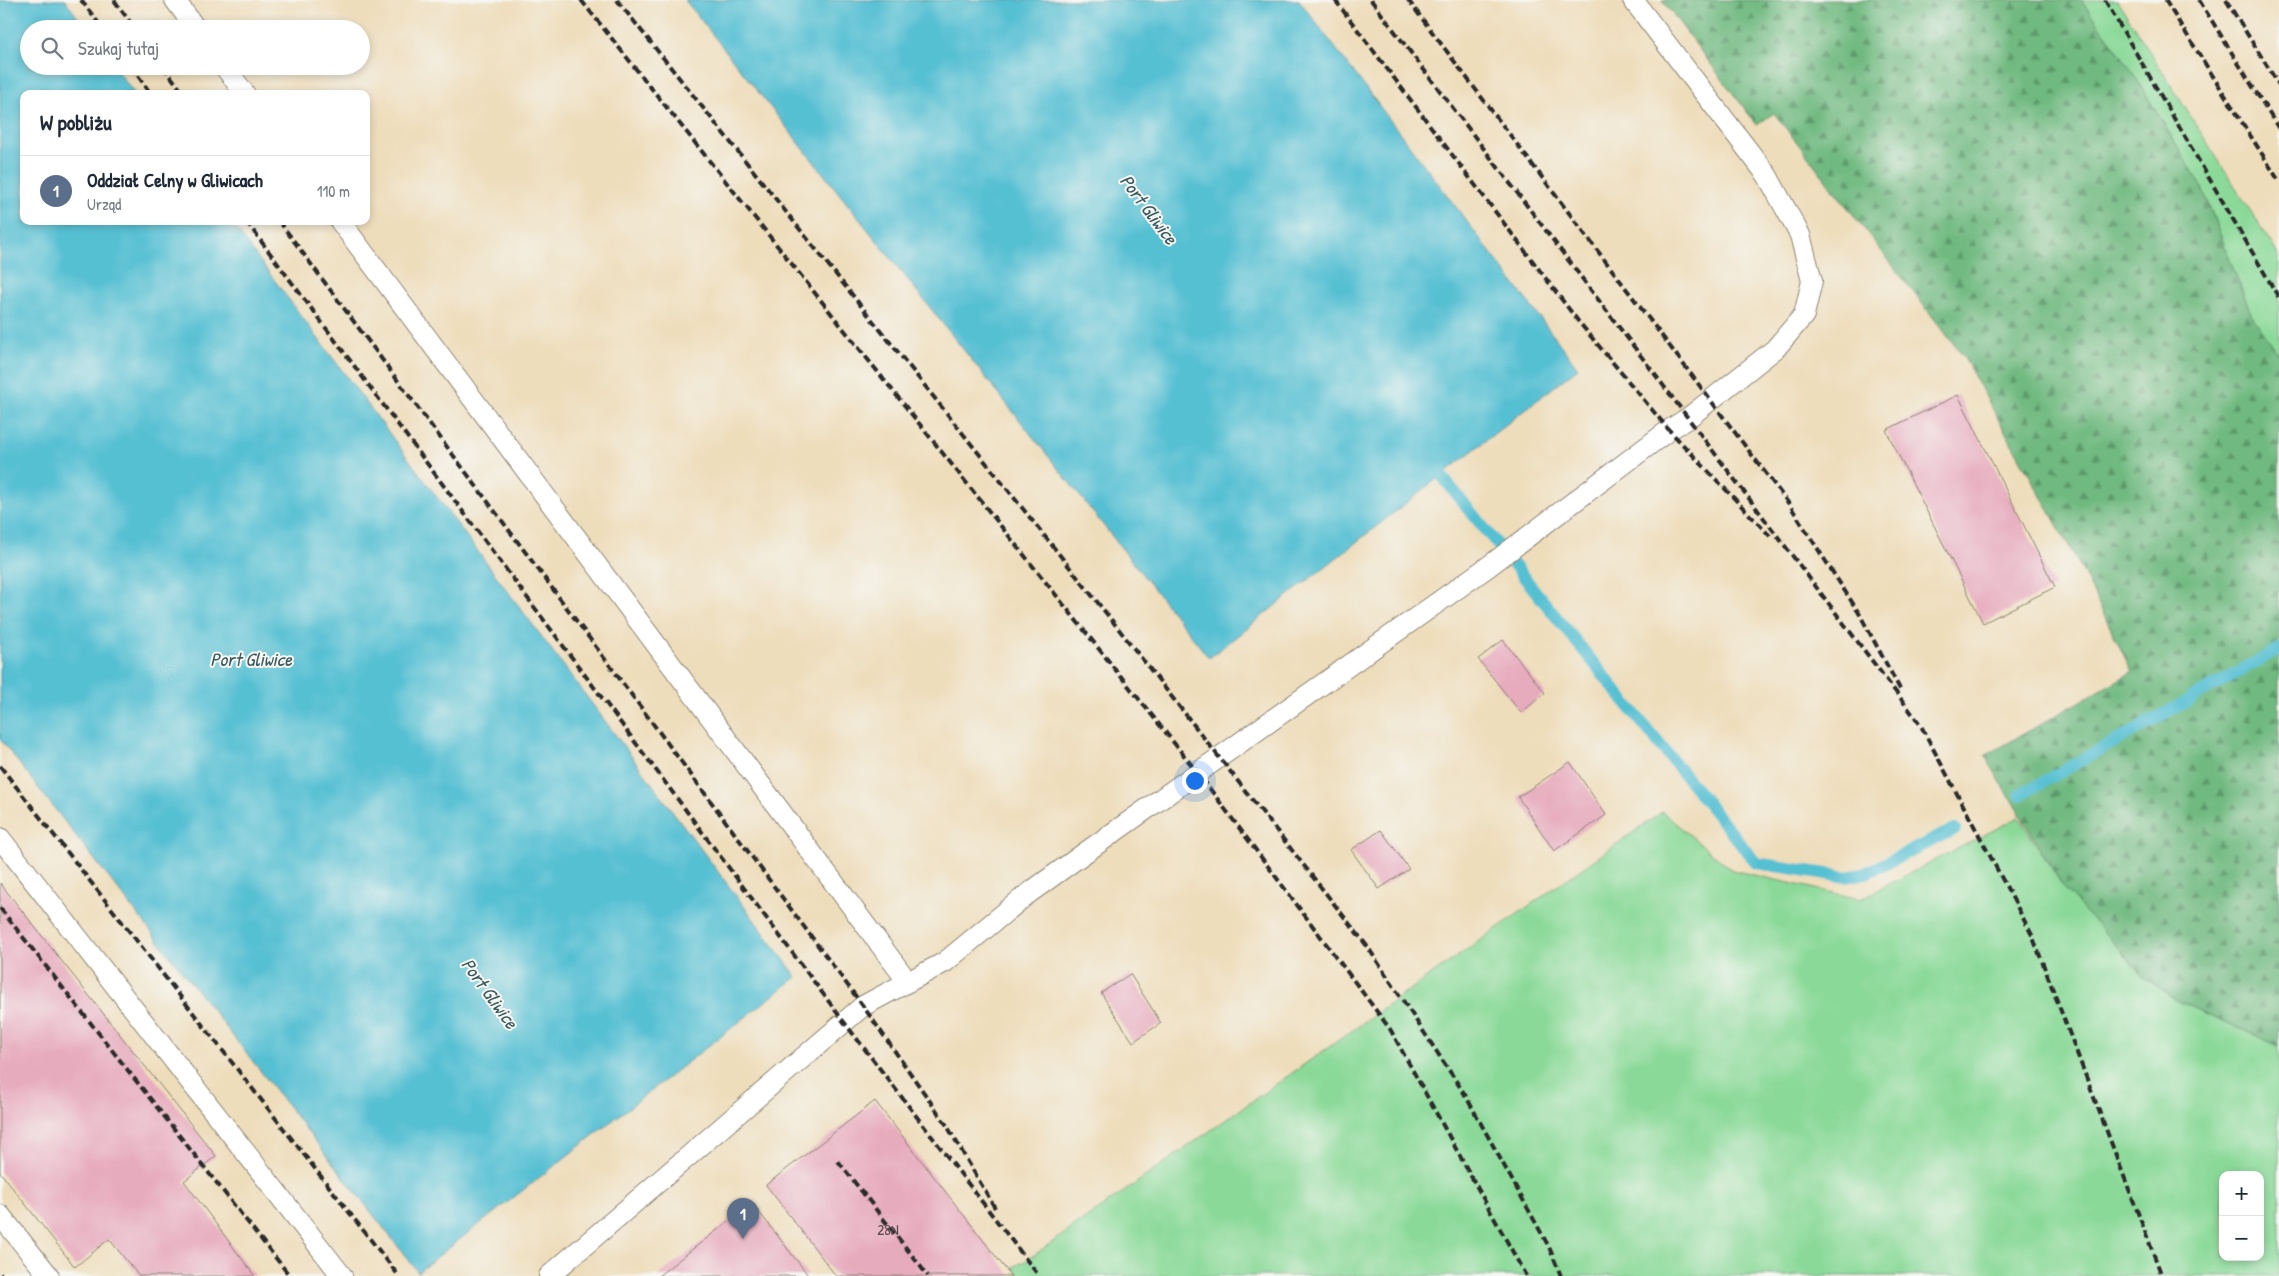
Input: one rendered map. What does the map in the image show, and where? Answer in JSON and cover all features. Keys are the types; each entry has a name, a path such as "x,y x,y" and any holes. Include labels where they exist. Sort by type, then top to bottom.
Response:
{"lane":[{"path":"175,0 189,20"},
{"path":"549,1276 863,1006 945,962 1025,896 1489,566 1669,430 1688,418 1775,348 1804,315 1812,281 1800,235 1767,175 1633,0"},
{"path":"231,75 242,90"},
{"path":"343,225 908,982"},
{"path":"0,838 342,1276"},
{"path":"0,1215 49,1276"}],"green space":[{"path":"1662,0 2081,0 2128,65 2201,185 2252,316 2279,355 2279,1046 2176,1000 2146,979 2064,888 1985,756 2132,672 2081,568 1963,356 1774,113 1757,125"},
{"path":"2081,0 2117,0 2279,256 2279,355 2252,316 2201,185 2128,65"},
{"path":"1662,812 1732,870 1860,899 2019,817 2064,888 2146,979 2176,1000 2279,1046 2279,1276 1020,1276 1013,1267 1027,1260"}],"water":[{"name":"Port Gliwice","path":"0,0 65,0 79,20 20,20 20,75 121,75 132,90 20,90 20,225 233,225 797,977 418,1272 0,739"},
{"name":"Port Gliwice","path":"685,0 1299,0 1578,368 1209,658"}],"building":[{"path":"1958,395 2055,587 1983,623 1886,430"},
{"path":"1503,640 1545,693 1521,713 1478,659"},
{"path":"1570,762 1606,815 1554,851 1518,797"},
{"path":"1381,830 1409,869 1379,889 1351,850"},
{"path":"0,883 216,1156 184,1181 253,1276 139,1276 109,1239 75,1267 0,1172"},
{"path":"1130,974 1161,1023 1133,1042 1101,993"},
{"path":"875,1101 1011,1276 836,1276 766,1185"},
{"path":"752,1203 808,1275 658,1276"}],"waterway":[{"path":"1426,469 1441,475 1756,863 1847,877 1866,873 1955,829"},
{"path":"2020,795 2279,649"}],"railway":[{"path":"81,0 96,20"},
{"path":"114,0 128,20"},
{"path":"581,0 1198,773 1390,1029 1526,1276"},
{"path":"617,0 1110,618 1367,946 1464,1093 1549,1247 1561,1276"},
{"path":"1335,0 1578,321 1669,430 1770,536"},
{"path":"1371,0 1920,724 2032,935 2162,1276"},
{"path":"1408,0 1789,504 1859,613 1901,691"},
{"path":"2105,0 2279,298"},
{"path":"2165,0 2279,181"},
{"path":"2199,0 2279,129"},
{"path":"2226,0 2279,85"},
{"path":"137,75 148,90"},
{"path":"170,75 181,90"},
{"path":"249,225 844,1022 1039,1276"},
{"path":"282,225 863,1006 946,1124 995,1208"},
{"path":"0,766 399,1276"},
{"path":"0,908 290,1276"},
{"path":"838,1161 928,1276"}],"place":[{"name":"Oddział Celny w Gliwicach","path":"743,1239"}]}
